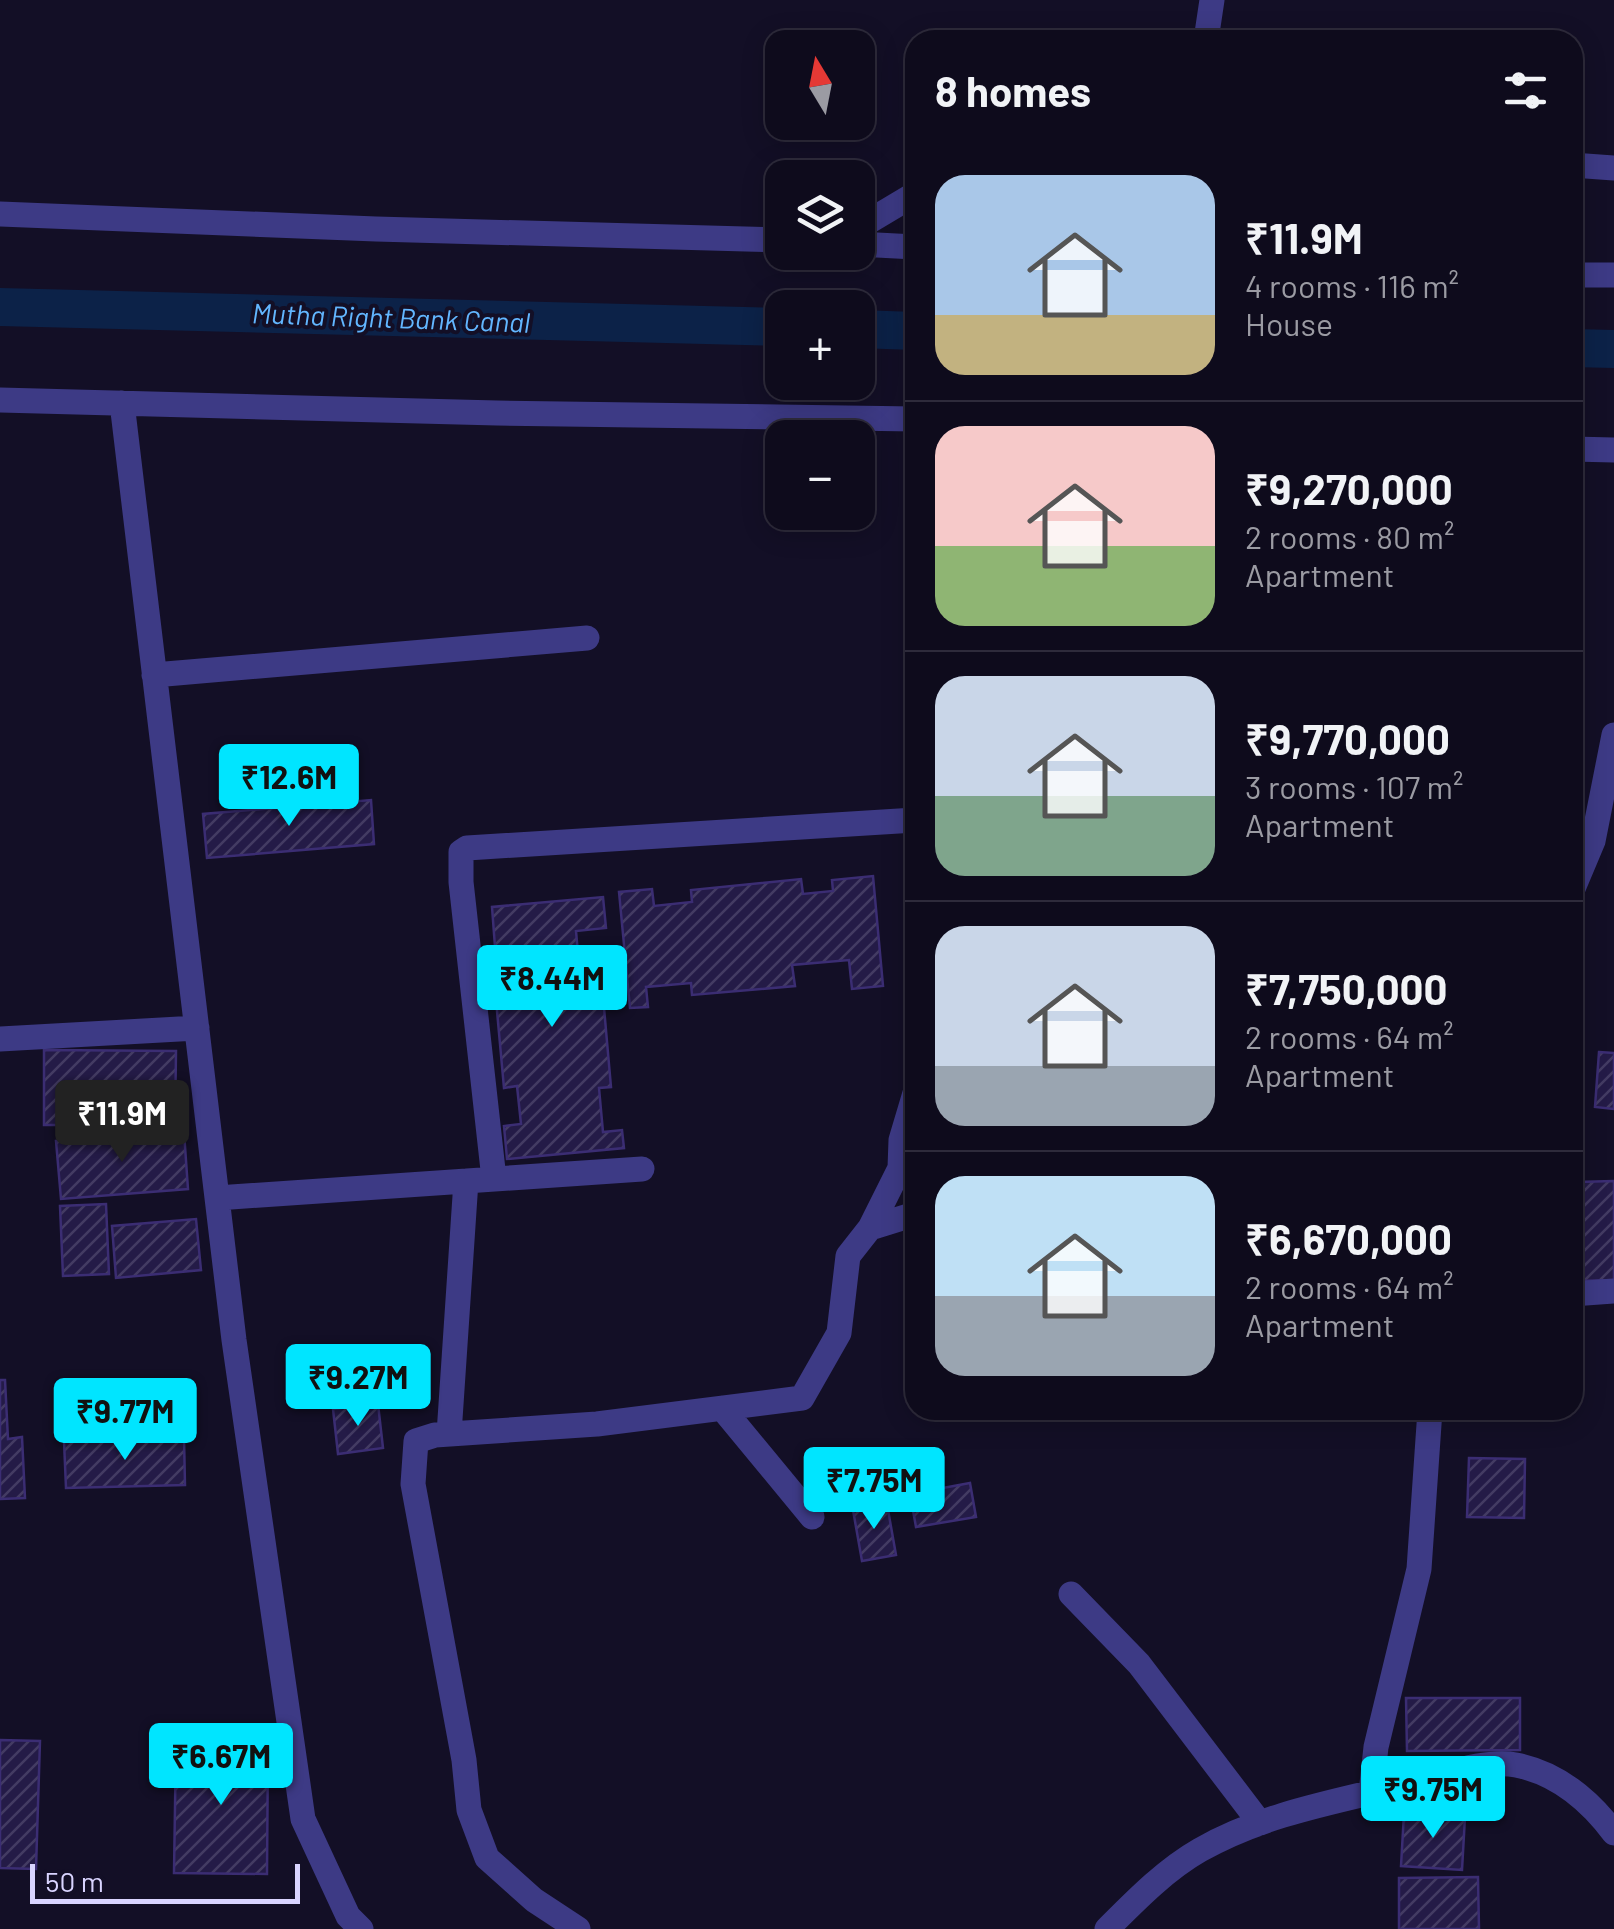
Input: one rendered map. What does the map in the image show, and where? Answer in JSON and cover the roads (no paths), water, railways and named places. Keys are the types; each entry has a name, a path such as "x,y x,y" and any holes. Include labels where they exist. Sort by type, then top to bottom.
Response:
{"street":[{"path":"1208,30 1212,0"},
{"path":"1583,165 1614,168"},
{"path":"875,218 905,200"},
{"path":"0,206 30,215"},
{"path":"0,214 765,239"},
{"path":"875,245 905,246"},
{"path":"1583,275 1614,275"},
{"path":"0,400 905,419"},
{"path":"122,403 234,1340 303,1819 348,1916 361,1929"},
{"path":"1583,449 1614,450"},
{"path":"154,676 587,638"},
{"path":"1583,864 1593,841 1614,735"},
{"path":"494,1179 463,902 461,852 468,848 905,821"},
{"path":"0,1040 196,1028"},
{"path":"578,1929 534,1900 487,1858 470,1810 413,1484 416,1442 449,1434 598,1424 802,1398 839,1333 848,1256 870,1228 900,1168 900,1140 905,1124"},
{"path":"217,1198 642,1169"},
{"path":"449,1434 466,1181"},
{"path":"870,1228 905,1217"},
{"path":"1583,1293 1614,1291"},
{"path":"722,1408 812,1517"},
{"path":"1371,1793 1376,1747 1420,1569 1429,1420"},
{"path":"1070,1594 1139,1664 1260,1823"},
{"path":"1107,1929 1143,1892 1196,1852 1260,1823 1306,1807 1477,1767 1513,1764 1547,1774 1596,1810 1614,1834"}],"waterway":[{"name":"Mutha Right Bank Canal","path":"0,307 765,327"},
{"name":"Mutha Right Bank Canal","path":"875,330 905,331"},
{"name":"Mutha Right Bank Canal","path":"1583,348 1614,349"}]}
